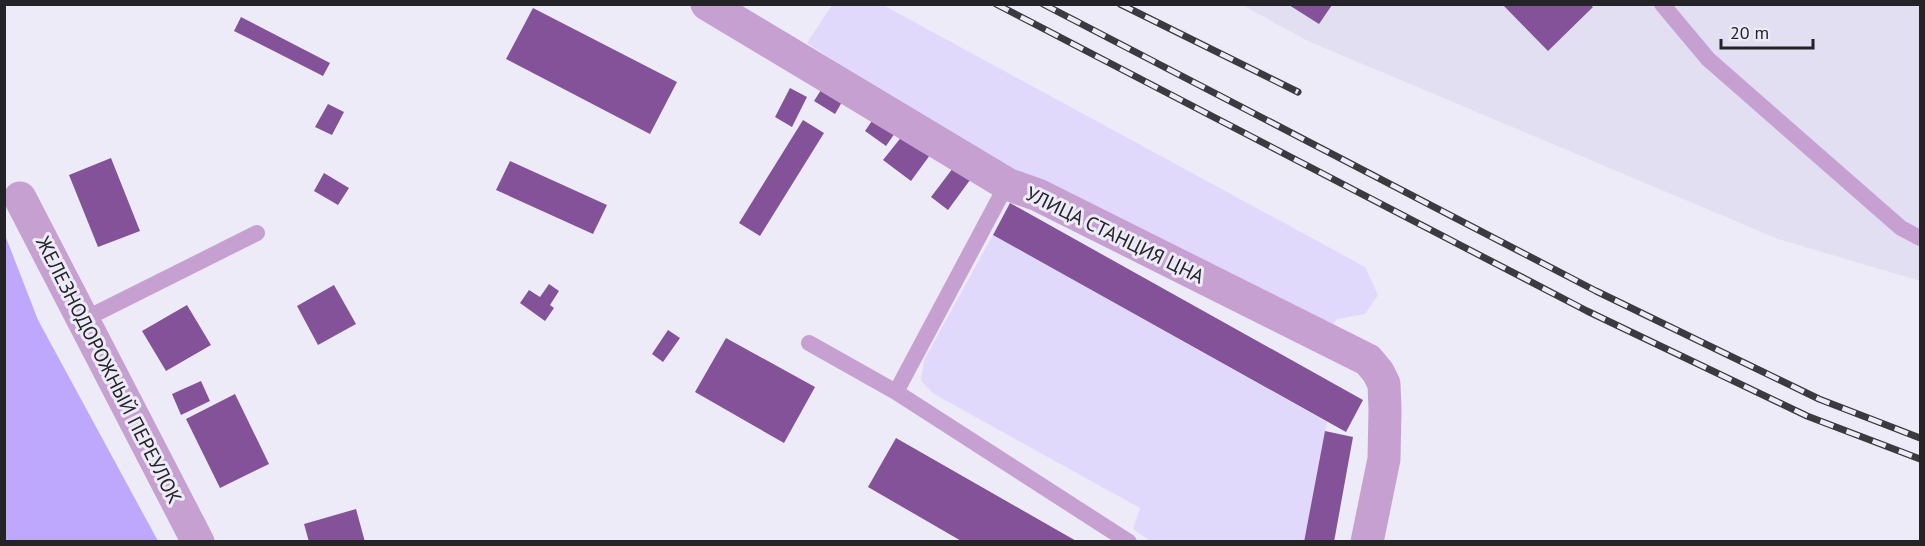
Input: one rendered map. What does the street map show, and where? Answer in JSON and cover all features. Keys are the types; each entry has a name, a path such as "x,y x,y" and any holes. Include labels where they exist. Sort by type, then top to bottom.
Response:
{"street":[{"name":"УЛИЦА СТАНЦИЯ ЦНА","path":"707,4 1006,184 1038,195 1368,360 1384,384 1385,409 1384,459 1367,542"},
{"name":"ЖЕЛЕЗНОДОРОЖНЫЙ ПЕРЕУЛОК","path":"20,198 198,542"}],"lane":[{"path":"1662,4 1708,59 1901,228 1920,238"},
{"path":"896,392 1006,184"},
{"path":"83,320 257,233"},
{"path":"809,343 896,392 1129,542"}],"shaded area":[{"path":"832,5 883,5 1365,267 1378,295 1365,314 1337,319 1330,330 1014,178 807,43"},
{"path":"1242,5 1920,5 1920,281 1778,239 1308,41"},
{"path":"5,235 38,320 158,541 5,541"},
{"path":"993,235 1327,422 1304,541 1150,541 1133,529 1140,508 934,394 921,381 924,360"}],"building":[{"path":"1289,5 1332,5 1319,24"},
{"path":"1503,5 1590,5 1593,7 1548,51"},
{"path":"533,8 677,82 650,134 506,59"},
{"path":"241,17 330,63 323,76 234,31"},
{"path":"790,88 807,97 792,127 775,117"},
{"path":"821,90 842,102 835,114 814,101"},
{"path":"328,104 344,112 332,135 315,127"},
{"path":"876,115 897,130 886,146 865,131"},
{"path":"803,120 824,133 760,236 739,223"},
{"path":"903,135 930,155 911,181 883,160"},
{"path":"111,158 140,231 98,247 69,175"},
{"path":"510,161 607,205 593,234 496,190"},
{"path":"953,168 970,180 948,210 931,197"},
{"path":"324,173 349,188 338,205 314,191"},
{"path":"1010,203 1363,400 1346,432 993,235"},
{"path":"549,284 559,291 550,305 554,308 545,321 520,303 529,290 540,297"},
{"path":"334,285 356,324 318,345 297,306"},
{"path":"187,305 211,345 166,371 142,331"},
{"path":"668,330 680,338 663,362 652,354"},
{"path":"726,338 815,387 784,443 695,392"},
{"path":"201,381 210,401 181,415 172,394"},
{"path":"235,394 269,464 220,488 186,419"},
{"path":"1325,431 1353,437 1334,542 1304,542"},
{"path":"896,438 1078,542 963,542 868,487"},
{"path":"356,509 365,542 309,542 304,524"}],"railway":[{"path":"996,4 1587,311 1807,416 1920,459"},
{"path":"1043,4 1596,291 1819,399 1920,438"},
{"path":"1120,4 1298,92"}]}
